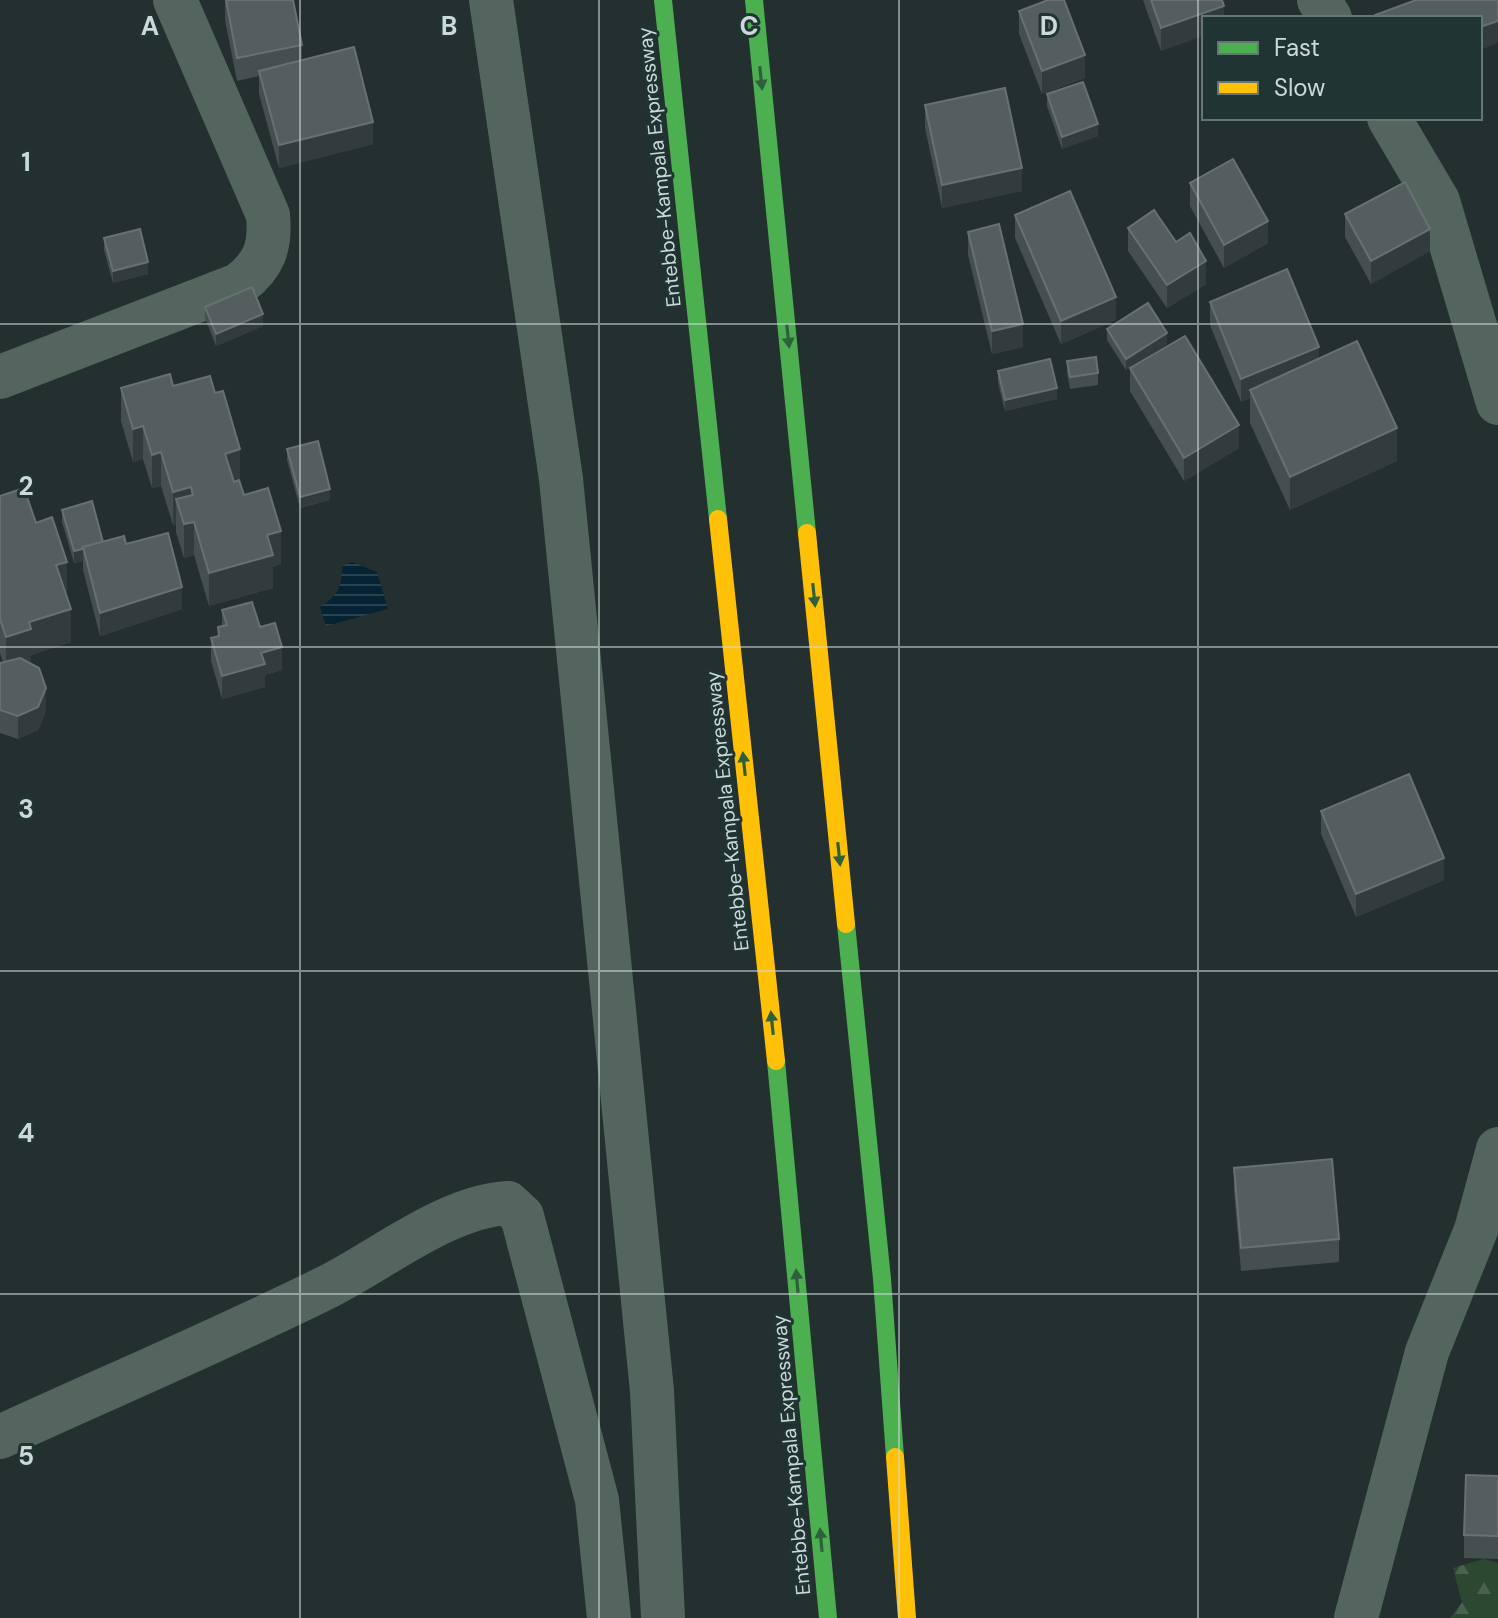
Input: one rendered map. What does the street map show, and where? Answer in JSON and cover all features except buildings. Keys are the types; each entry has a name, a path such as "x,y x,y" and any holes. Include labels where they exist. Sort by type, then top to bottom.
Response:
{"highway":[{"name":"Entebbe-Kampala Expressway","path":"663,0 782,1116 828,1618"},
{"path":"754,0 882,1279 907,1618"}],"street":[{"path":"491,0 561,479 652,1391 663,1618"},
{"path":"0,377 238,285 256,272 264,259 270,240 268,215 184,1"},
{"path":"1390,120 1438,201 1498,403"},
{"path":"1356,1618 1427,1352 1476,1230 1498,1149"},
{"path":"0,1437 328,1286 459,1214 490,1204 508,1203 522,1216 597,1500 609,1618"}],"green space":[{"path":"1483,1559 1498,1563 1498,1618 1450,1618 1462,1602 1453,1568"}],"water":[{"path":"352,562 377,572 388,609 326,626 320,607 338,590 342,566"}],"traffic: fast":[{"path":"663,0 718,519"},
{"path":"754,0 807,533"},
{"path":"846,924 882,1279 895,1457"},
{"path":"776,1061 828,1618"}],"traffic: slow":[{"path":"718,519 776,1061"},
{"path":"807,533 846,924"},
{"path":"895,1457 907,1618"}]}
